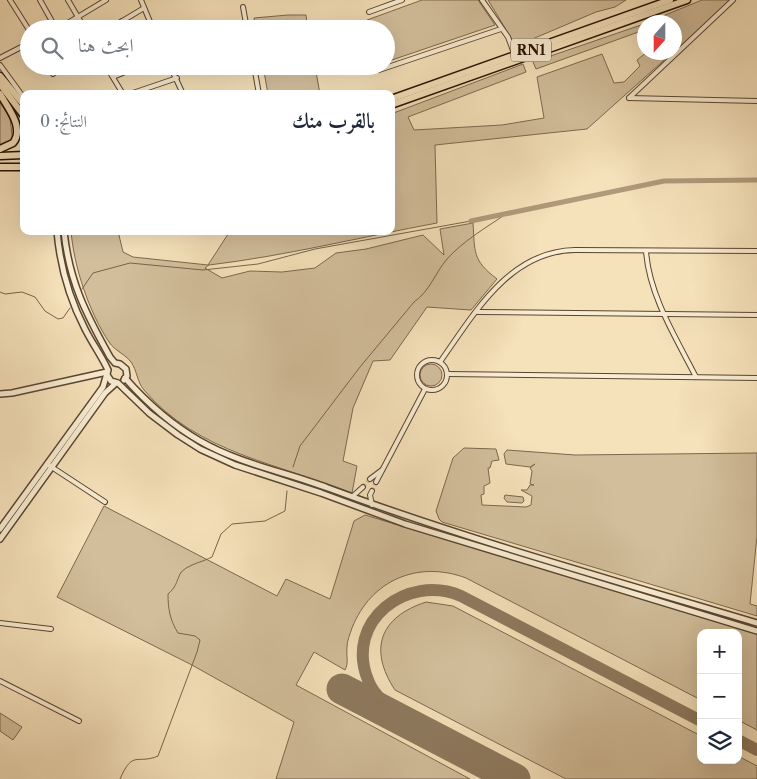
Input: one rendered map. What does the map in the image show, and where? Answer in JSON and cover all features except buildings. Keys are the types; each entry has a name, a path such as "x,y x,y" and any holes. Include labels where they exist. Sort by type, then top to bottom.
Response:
{"highway":[{"name":"RN1","path":"395,98 670,0"},
{"name":"RN1","path":"395,104 686,0"},
{"path":"0,76 20,100"},
{"path":"0,84 20,111"},
{"path":"0,94 16,121 18,131 13,143 0,149"},
{"path":"0,156 20,155"},
{"path":"0,167 20,167"}],"street":[{"path":"10,0 23,20"},
{"path":"40,0 51,20"},
{"path":"68,0 80,20"},
{"path":"94,0 97,5"},
{"path":"73,20 106,0"},
{"path":"140,0 149,20"},
{"path":"369,12 402,0"},
{"path":"482,0 508,37 515,56"},
{"path":"733,0 629,98 757,101"},
{"path":"244,6 246,20"},
{"path":"124,20 144,8"},
{"path":"395,65 501,29"},
{"path":"0,58 20,48"},
{"path":"0,65 20,92"},
{"path":"118,75 113,77 120,90"},
{"path":"174,75 181,90"},
{"path":"256,75 258,90"},
{"path":"142,90 176,78"},
{"path":"57,235 60,259 69,292 110,379 117,383 167,428 211,455 245,469 321,493 423,530 757,631"},
{"path":"65,235 70,269 79,298 91,324 115,363 126,368 126,378 170,421 210,447 425,523 757,623"},
{"path":"440,362 477,312 511,272 548,253 575,250 757,251"},
{"path":"646,251 648,274 696,377"},
{"path":"477,312 757,315"},
{"path":"430,360 440,362 447,374 445,383 438,389 425,388 418,382 418,368 430,360"},
{"path":"0,539 103,387 108,372 115,363"},
{"path":"0,394 108,372"},
{"path":"447,374 757,378"},
{"path":"0,529 105,393 126,378"},
{"path":"376,482 425,388"},
{"path":"49,466 105,502"},
{"path":"370,479 382,470"},
{"path":"352,497 364,487"},
{"path":"359,500 371,493 372,505"},
{"path":"423,530 425,523"},
{"path":"431,532 432,525"},
{"path":"0,623 51,629"},
{"path":"0,681 79,721"}],"shaded area":[{"path":"422,0 478,0 495,25 395,59 395,20 367,20"},
{"path":"488,0 626,0 615,7 596,12 516,46"},
{"path":"702,0 734,0 682,45 682,15 665,15"},
{"path":"306,15 307,20 254,20 254,18"},
{"path":"637,26 637,33 536,69 533,62"},
{"path":"602,54 614,83 624,82 640,66 637,60 664,60 587,129 435,145 437,223 395,231 395,112 523,64 526,72 408,117 414,130 502,125 544,118 537,77"},
{"path":"265,75 317,75 319,90 267,90"},
{"path":"0,102 10,118 13,143 0,145"},
{"path":"473,223 476,255 483,266 497,279 471,310 427,307 390,360 373,361 353,408 343,461 357,466 352,493 214,443 189,429 165,411 144,390 131,362 111,345 95,317 79,274 72,235 119,235 123,252 133,257 208,265 227,235 376,235 209,265 205,268 222,278 250,271 282,272 315,268 336,253 366,249 423,235 444,255 440,229"},
{"path":"427,364 435,364 442,371 442,379 435,386 427,386 420,379 420,371"},
{"path":"464,448 496,449 499,460 492,461 490,468 488,468 490,483 484,486 484,494 481,495 482,505 526,507 531,505 532,496 521,490 527,490 530,485 534,485 530,484 532,471 530,468 535,464 530,467 506,464 504,454 507,450 575,455 757,453 757,536 750,604 757,606 757,616 442,522 436,511 453,458"},
{"path":"505,495 523,497 524,501 522,503 507,502 504,498"},
{"path":"104,506 277,596 286,579 330,599 354,521 365,515 741,629 697,629 697,698 466,578 431,571 414,573 398,578 384,586 371,597 360,611 348,642 345,670 314,652 296,685 470,779 276,779 294,722 190,664 57,597"},
{"path":"426,602 453,606 697,734 697,764 742,764 742,758 757,766 757,779 566,779 395,690 382,661 381,648 383,636 398,616 410,608"},
{"path":"742,629 757,634 757,730 742,722"},
{"path":"0,713 22,727 13,740 0,731"}],"waterway":[{"path":"471,221 664,181 757,180"},
{"path":"293,467 300,446 360,367 414,302 424,293 447,259 468,240 506,214"},
{"path":"395,235 471,221"},
{"path":"82,289 93,273 130,263 203,270 258,264 315,249 393,235"},
{"path":"0,292 5,294 22,292 35,297 45,311 58,319 63,318 70,308"},
{"path":"120,779 128,764 132,761 158,756 197,652 200,640 195,636 178,633 175,628 168,605 168,594 182,571 212,557 221,534 232,524 265,521 285,511 287,491"}],"taxiway":[{"path":"414,726 376,694 368,680 363,659 365,639 373,621 385,607 402,597 420,591 441,591 461,596 697,719"},
{"path":"742,742 757,750"}],"runway":[{"path":"342,689 515,779"}],"tunnel":[{"path":"363,487 370,479"},
{"path":"372,491 376,482"}]}
